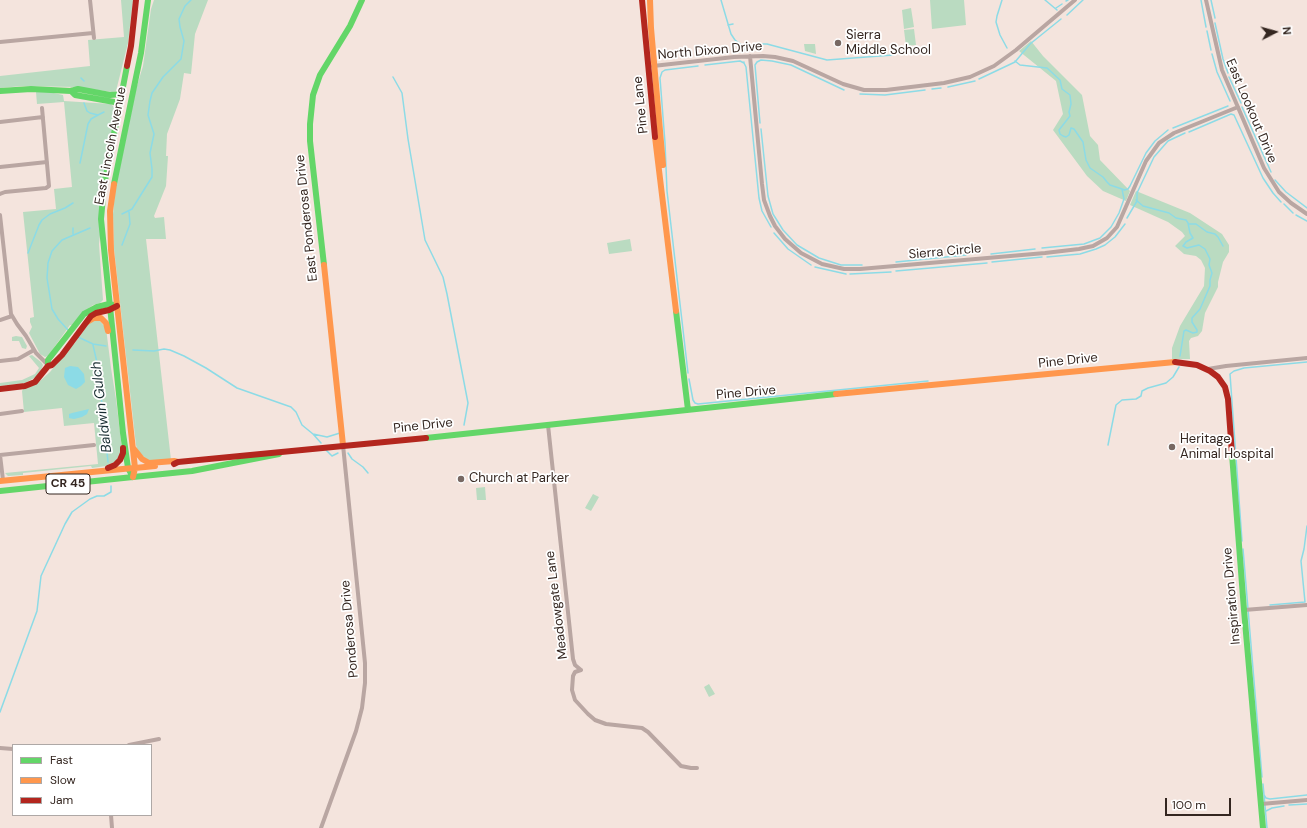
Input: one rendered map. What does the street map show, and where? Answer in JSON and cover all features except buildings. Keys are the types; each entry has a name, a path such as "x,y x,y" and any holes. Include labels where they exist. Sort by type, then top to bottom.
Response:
{"main road":[{"name":"East Lincoln Avenue","path":"133,477 123,433 102,239 102,210 104,186 132,37 136,0"},
{"name":"East Lincoln Avenue","path":"132,468 133,448 110,237 110,203 141,53 148,0"},
{"name":"East Ponderosa Drive","path":"343,445 310,141 310,124 313,95 320,75 350,26 362,0"},
{"name":"Pine Lane","path":"642,0 651,66 666,203 665,208 688,410"},
{"name":"Pine Lane","path":"650,0 651,66"},
{"path":"0,91 34,89 71,91 78,89 109,95 122,94"},
{"path":"71,91 76,95 120,103"},
{"path":"48,366 48,360 83,315 90,309 118,306"},
{"path":"0,389 31,384 40,377 48,366 52,365 93,314 109,307"},
{"path":"87,322 97,317 105,321 108,326 110,351 114,355"},
{"name":"Pine Drive","path":"1,481 1155,363 1187,363 1197,365 1208,370"},
{"name":"Inspiration Drive","path":"1208,370 1218,377 1223,383 1228,399 1244,610 1263,828"},
{"path":"74,473 115,465 120,460 123,453 123,433"},
{"path":"133,448 140,457 148,462 178,462"},
{"name":"Pine Drive","path":"0,491 192,471 276,455 284,452"}],"street":[{"path":"90,0 94,38"},
{"name":"North Dixon Drive","path":"651,66 750,56 771,56 788,60 843,84 864,90 886,90 949,82 975,76 997,64 1075,0"},
{"name":"East Lookout Drive","path":"1206,0 1220,63 1262,164 1272,182 1284,197 1307,214"},
{"path":"0,42 93,33"},
{"name":"Sierra Circle","path":"750,56 762,184 765,203 770,216 775,226 785,239 801,253 824,265 844,270 1045,253 1094,246 1107,238 1117,227 1143,167 1150,154 1159,143 1174,133 1238,107"},
{"path":"0,194 4,192 49,187 50,183 42,108"},
{"path":"0,122 43,117"},
{"path":"0,167 47,162"},
{"path":"0,215 12,316 34,350 48,366"},
{"path":"0,320 12,316"},
{"path":"0,361 18,359 34,350"},
{"path":"1208,370 1222,366 1307,358"},
{"path":"0,414 22,411"},
{"name":"Meadowgate Lane","path":"548,425 573,659 575,665 581,670 575,672 573,676 572,690 575,700 583,711 595,720 606,724 633,726 648,732 681,766 697,768"},
{"path":"1,481 0,455 94,445"},
{"name":"Ponderosa Drive","path":"321,828 356,731 362,708 365,683 365,663 343,445"},
{"path":"1244,610 1307,605"},
{"path":"133,744 159,739"},
{"path":"0,748 12,749"},
{"path":"1260,804 1307,800"},
{"path":"111,816 112,828"}],"green space":[{"path":"121,0 133,0 128,43 116,91 112,92 76,87 23,86 0,88 0,76 90,66 88,40 124,37"},
{"path":"154,0 208,0 195,34 191,74 184,73 180,99 167,134 166,156 168,156 166,186 154,216 155,218 164,217 166,239 146,239 171,460 148,460 138,452 136,445 114,249 113,214 115,191 136,89 143,66 151,9"},
{"path":"930,0 964,0 966,25 932,29"},
{"path":"911,8 914,27 904,29 902,10"},
{"path":"914,29 916,45 906,46 904,30"},
{"path":"1031,41 1043,56 1082,95 1090,136 1098,145 1100,160 1130,191 1126,201 1103,191 1087,176 1053,130 1063,114 1056,81 1019,51"},
{"path":"804,44 815,44 816,54 805,51"},
{"path":"36,92 49,92 63,95 64,101 111,104 115,108 99,244 103,300 83,312 72,325 70,325 48,356 45,357 40,354 29,333 32,327 30,318 34,317 23,212 56,209 54,189 72,187 64,102 37,104"},
{"path":"1136,191 1190,213 1222,234 1229,245 1229,252 1223,262 1218,287 1205,313 1202,331 1198,336 1191,338 1189,341 1190,359 1172,359 1172,348 1180,326 1204,286 1205,268 1201,260 1196,256 1184,254 1175,246 1185,236 1182,232 1168,222 1130,205"},
{"path":"630,239 632,251 609,254 607,243"},
{"path":"99,320 106,328 116,399 122,449 116,461 106,466 92,468 91,466 8,476 5,473 98,464 94,423 64,426 62,408 24,412 22,391 23,389 40,381 50,372 74,344 90,322"},
{"path":"12,337 22,337 27,346 26,349 22,348 19,341 12,341"},
{"path":"32,355 43,365 40,373 36,377 25,383 0,386 0,383 22,380 35,374 39,368 29,356"},
{"path":"485,487 486,500 477,500 476,488"},
{"path":"593,494 599,497 591,511 585,508"},
{"path":"709,684 715,694 709,697 704,687"}],"water":[{"path":"70,366 78,367 84,374 85,382 76,389 68,385 64,377 65,368"},
{"path":"89,409 87,414 82,417 74,419 69,418 69,414"}],"waterway":[{"name":"Baldwin Gulch","path":"122,214 132,209 152,177 150,153 154,134 148,115 150,101 152,93 163,77 181,59 184,41 179,19 185,6 191,0"},
{"path":"721,0 731,34 735,40 743,46 744,50"},
{"path":"1002,0 996,22 1000,35 1007,48"},
{"path":"1045,0 1057,10"},
{"path":"1067,15 1083,0"},
{"path":"1201,0 1206,27"},
{"path":"1211,0 1215,18"},
{"path":"1056,8 1062,4"},
{"path":"979,79 1015,62 1030,44 1061,19"},
{"path":"1215,23 1223,59 1228,73"},
{"path":"728,25 733,24"},
{"path":"1207,31 1211,50"},
{"path":"756,44 767,44 827,60 893,55"},
{"path":"1212,54 1217,72 1230,101"},
{"path":"757,62 761,60 791,65 844,90"},
{"path":"705,65 740,61 744,62"},
{"path":"1015,61 1020,65 1047,68 1060,80 1062,89 1070,95 1071,104 1069,112 1070,116 1059,130 1060,134 1066,137 1069,135 1071,128 1074,129 1083,142 1086,160 1090,168 1103,177 1110,185 1125,190"},
{"path":"757,62 755,65 760,123"},
{"path":"744,63 746,67 759,198 762,211 771,227"},
{"path":"688,373 667,191 660,78 662,72 665,70 698,66"},
{"path":"393,77 402,93 425,240 443,277 447,294 468,403 464,425"},
{"path":"1229,77 1241,103"},
{"path":"81,78 84,81"},
{"path":"948,87 975,81"},
{"path":"932,89 941,88"},
{"path":"860,94 885,95 925,90"},
{"path":"84,103 87,111 90,113 98,115 104,112"},
{"path":"1173,128 1228,106"},
{"path":"1242,107 1271,172"},
{"path":"1189,132 1231,114 1234,115 1263,178 1281,202"},
{"path":"80,163 88,124 91,119 98,115"},
{"path":"761,129 768,196 773,214 783,230 797,245 819,258 841,265 862,265"},
{"path":"1124,190 1128,189 1130,186 1146,153 1155,141 1168,130"},
{"path":"1127,218 1137,201 1137,193 1154,157 1168,141 1185,133"},
{"path":"1275,180 1286,192 1307,208"},
{"path":"1042,248 1084,244 1100,238 1111,227 1119,213 1124,199 1122,189"},
{"path":"1136,200 1143,206 1169,213 1176,218 1186,220 1193,238 1186,242 1183,246 1187,248 1199,245 1205,249 1210,259 1209,265 1212,273 1210,286 1200,309 1192,318 1192,322 1197,332 1193,333 1186,330 1184,331 1180,356"},
{"path":"28,253 42,220 50,214 73,203"},
{"path":"1284,204 1293,213"},
{"path":"122,245 130,224 129,212"},
{"path":"1296,215 1307,221"},
{"path":"1047,257 1080,254 1096,249 1105,245 1115,237 1125,224"},
{"path":"1189,224 1196,224 1207,232 1215,234 1223,246"},
{"name":"Baldwin Gulch","path":"73,228 73,234"},
{"name":"Baldwin Gulch","path":"68,330 58,319 52,309 47,278 48,263 52,251 62,240 90,228"},
{"path":"774,233 788,249 811,265"},
{"path":"991,254 1035,249"},
{"path":"896,262 966,255"},
{"path":"992,262 1042,257"},
{"path":"896,271 987,263"},
{"path":"815,267 846,274"},
{"path":"850,274 891,272"},
{"name":"Baldwin Gulch","path":"78,337 93,344 106,346"},
{"name":"Baldwin Gulch","path":"93,345 98,367 108,462"},
{"path":"133,350 170,350 206,368 237,388 291,407 296,412 302,425 321,443"},
{"path":"1242,541 1230,374 1244,368 1307,362"},
{"path":"1108,445 1116,405 1122,400 1136,399 1141,396 1142,391 1148,388 1166,383 1173,377 1179,367"},
{"path":"689,379 693,400 698,404 928,381"},
{"path":"313,434 327,437 340,433"},
{"path":"326,450 332,456 338,453"},
{"path":"348,453 352,459 363,467 368,473"},
{"name":"Baldwin Gulch","path":"0,712 37,611 41,576 65,524 72,512 90,499 97,496 104,496 111,492 111,486"},
{"path":"1270,605 1305,602 1301,561 1307,526"},
{"path":"1243,549 1262,777"},
{"path":"1263,784 1267,828"},
{"path":"1264,795 1266,798 1270,799 1307,795"},
{"path":"1289,805 1307,804"},
{"path":"1266,811 1272,808 1284,806"}],"traffic: fast":[{"path":"114,184 141,53 148,0"},
{"path":"324,265 310,141 313,95 320,75 350,26 362,0"},
{"path":"127,66 104,186 101,219 123,433 128,468 133,477"},
{"path":"0,91 31,89 71,91 78,89 110,95 121,94"},
{"path":"71,91 75,95 120,103"},
{"path":"48,366 48,360 84,314 97,307 109,304 114,305"},
{"path":"676,311 688,410"},
{"path":"426,438 836,394"},
{"path":"133,477 192,471 279,454"},
{"path":"1232,454 1263,828"},
{"path":"0,491 133,477"}],"traffic: slow":[{"path":"650,0 651,28 663,165"},
{"path":"655,137 676,311"},
{"path":"114,184 110,211 111,250 135,468 133,477"},
{"path":"324,265 343,445"},
{"path":"87,322 94,318 101,318 106,323 108,331"},
{"path":"836,394 1175,362"},
{"path":"134,449 142,459 149,463 178,462"},
{"path":"135,468 155,466"},
{"path":"0,481 133,468"}],"traffic: jam":[{"path":"127,66 131,46 136,0"},
{"path":"642,0 655,137"},
{"path":"0,389 25,386 35,382 48,366 52,365 62,355 91,316 117,306"},
{"path":"1175,362 1197,365 1210,371 1218,377 1225,387 1228,399 1232,454"},
{"path":"174,464 178,462 426,438"},
{"path":"108,468 115,465 120,460 123,453 123,448"}],"place":[{"name":"Sierra Middle School","path":"838,43"},
{"name":"Heritage Animal Hospital","path":"1172,447"},
{"name":"Church at Parker","path":"461,479"}]}
